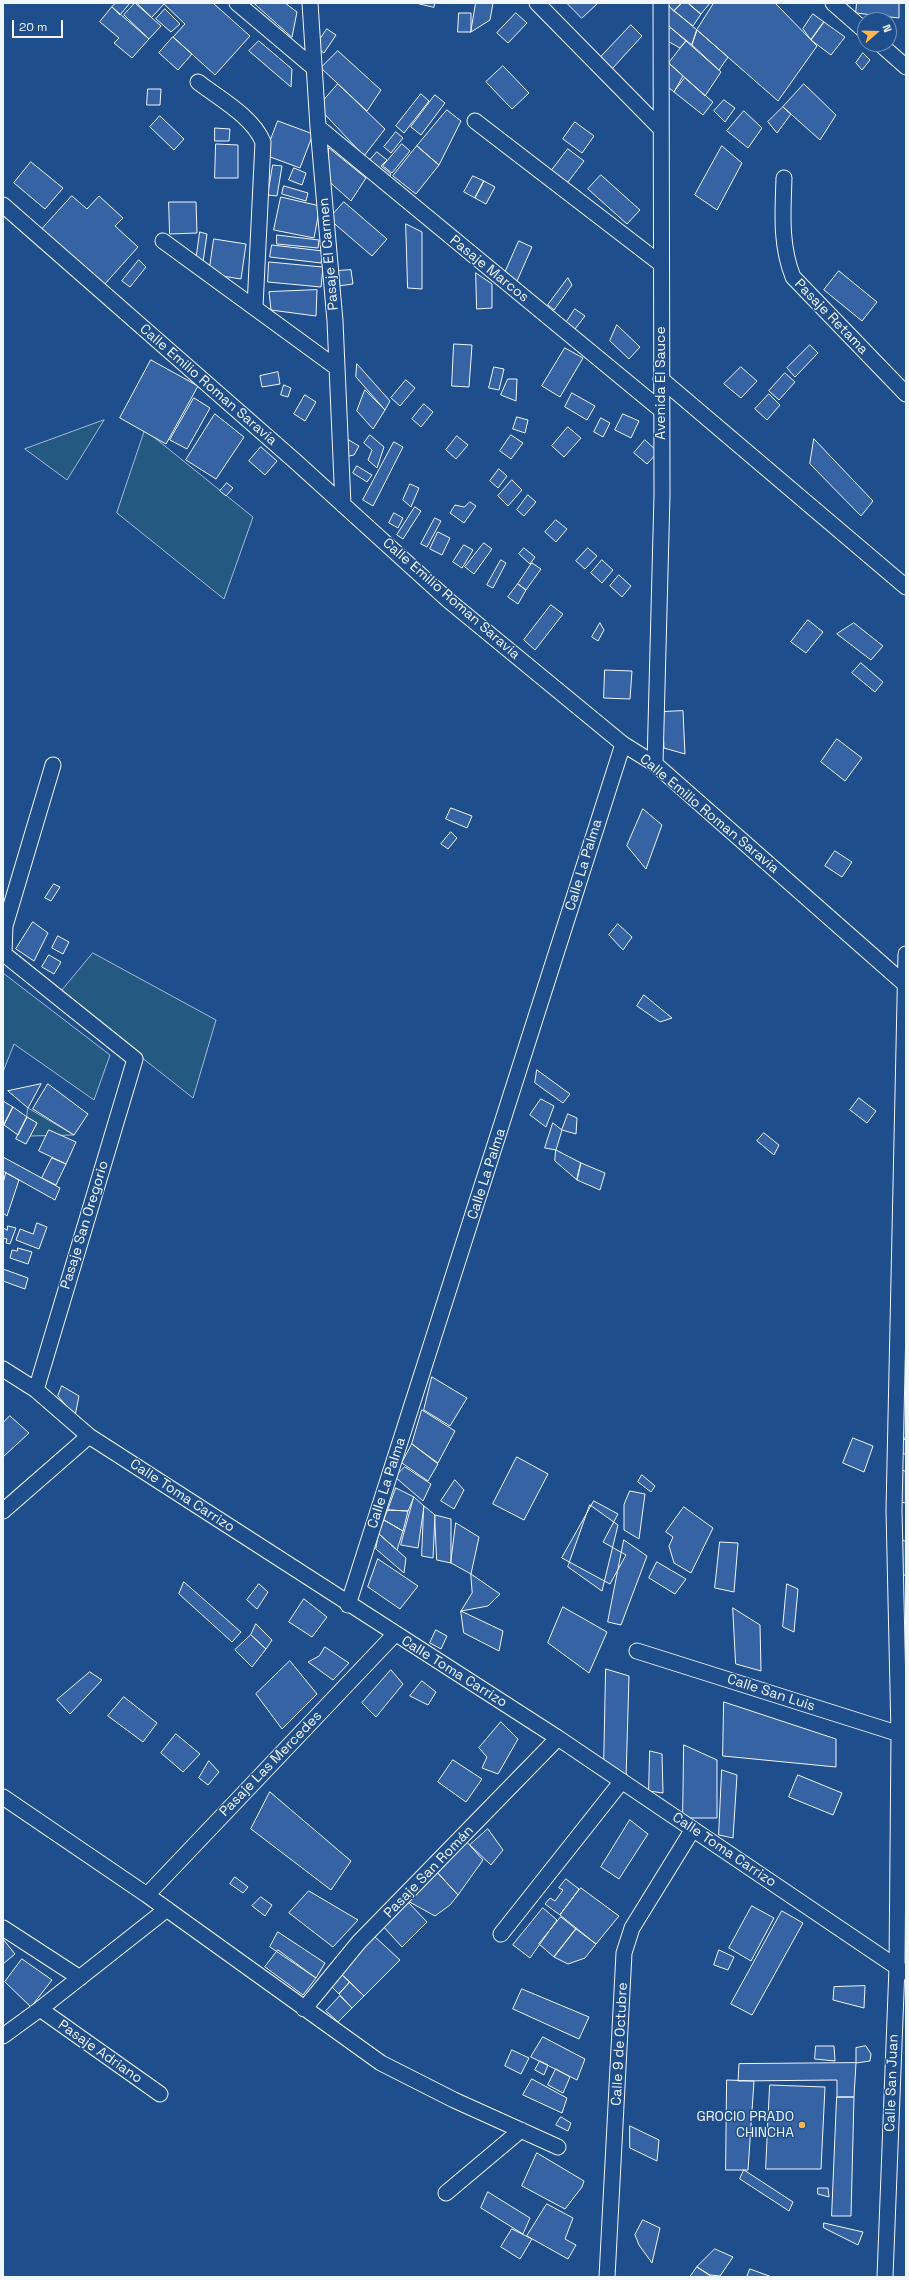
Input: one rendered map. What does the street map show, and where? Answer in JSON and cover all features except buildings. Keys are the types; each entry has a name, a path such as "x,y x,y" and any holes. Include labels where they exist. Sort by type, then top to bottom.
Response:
{"street":[{"path":"237,3 314,68"},
{"name":"Pasaje El Carmen","path":"310,3 318,127 335,321 343,505"},
{"path":"537,3 660,128"},
{"name":"Avenida El Sauce","path":"655,764 662,503 662,170 660,128 661,3"},
{"path":"833,3 857,24"},
{"path":"889,52 906,67"},
{"path":"198,82 251,123 259,132 263,142 255,307"},
{"path":"475,121 661,264"},
{"name":"Pasaje Marcos","path":"318,127 661,410"},
{"name":"Pasaje Retama","path":"784,178 782,222 785,257 793,277 906,394"},
{"name":"Calle Emilio Roman Saravia","path":"3,206 343,505 448,600 623,744 655,764 906,985"},
{"path":"163,241 337,368"},
{"path":"661,379 906,587"},
{"name":"Calle La Palma","path":"348,1605 623,744"},
{"name":"Pasaje San Oregorio","path":"36,1390 135,1059 4,954 5,926 53,765"},
{"name":"Calle San Juan","path":"885,2277 901,1970 902,1735 900,1510 906,954"},
{"name":"Calle Toma Carrizo","path":"3,1369 36,1390 88,1436 348,1605 558,1738 901,1970"},
{"path":"3,1511 88,1436"},
{"name":"Pasaje Las Mercedes","path":"148,1895 395,1634"},
{"name":"Calle San Luis","path":"636,1651 902,1735"},
{"name":"Pasaje San Román","path":"304,2009 359,1942 558,1738"},
{"path":"500,1934 622,1781"},
{"path":"3,1796 148,1895 304,2009 382,2063 454,2100 558,2147"},
{"name":"Calle 9 de Octubre","path":"607,2277 624,1952 632,1928 693,1829"},
{"path":"3,2036 40,2010 167,1909"},
{"path":"3,1928 80,1978"},
{"name":"Pasaje Adriano","path":"40,2010 160,2094"},
{"path":"446,2192 521,2130"}],"shaded area":[{"path":"104,420 67,480 25,449"},
{"path":"145,430 253,517 224,599 117,513"},
{"path":"93,953 216,1020 193,1098 60,993"},
{"path":"3,973 110,1055 94,1100 14,1044 3,1072"},
{"path":"28,1108 74,1135 30,1136 37,1123 27,1117"}],"place":[{"name":"GROCIO PRADO CHINCHA","path":"802,2125"}]}
